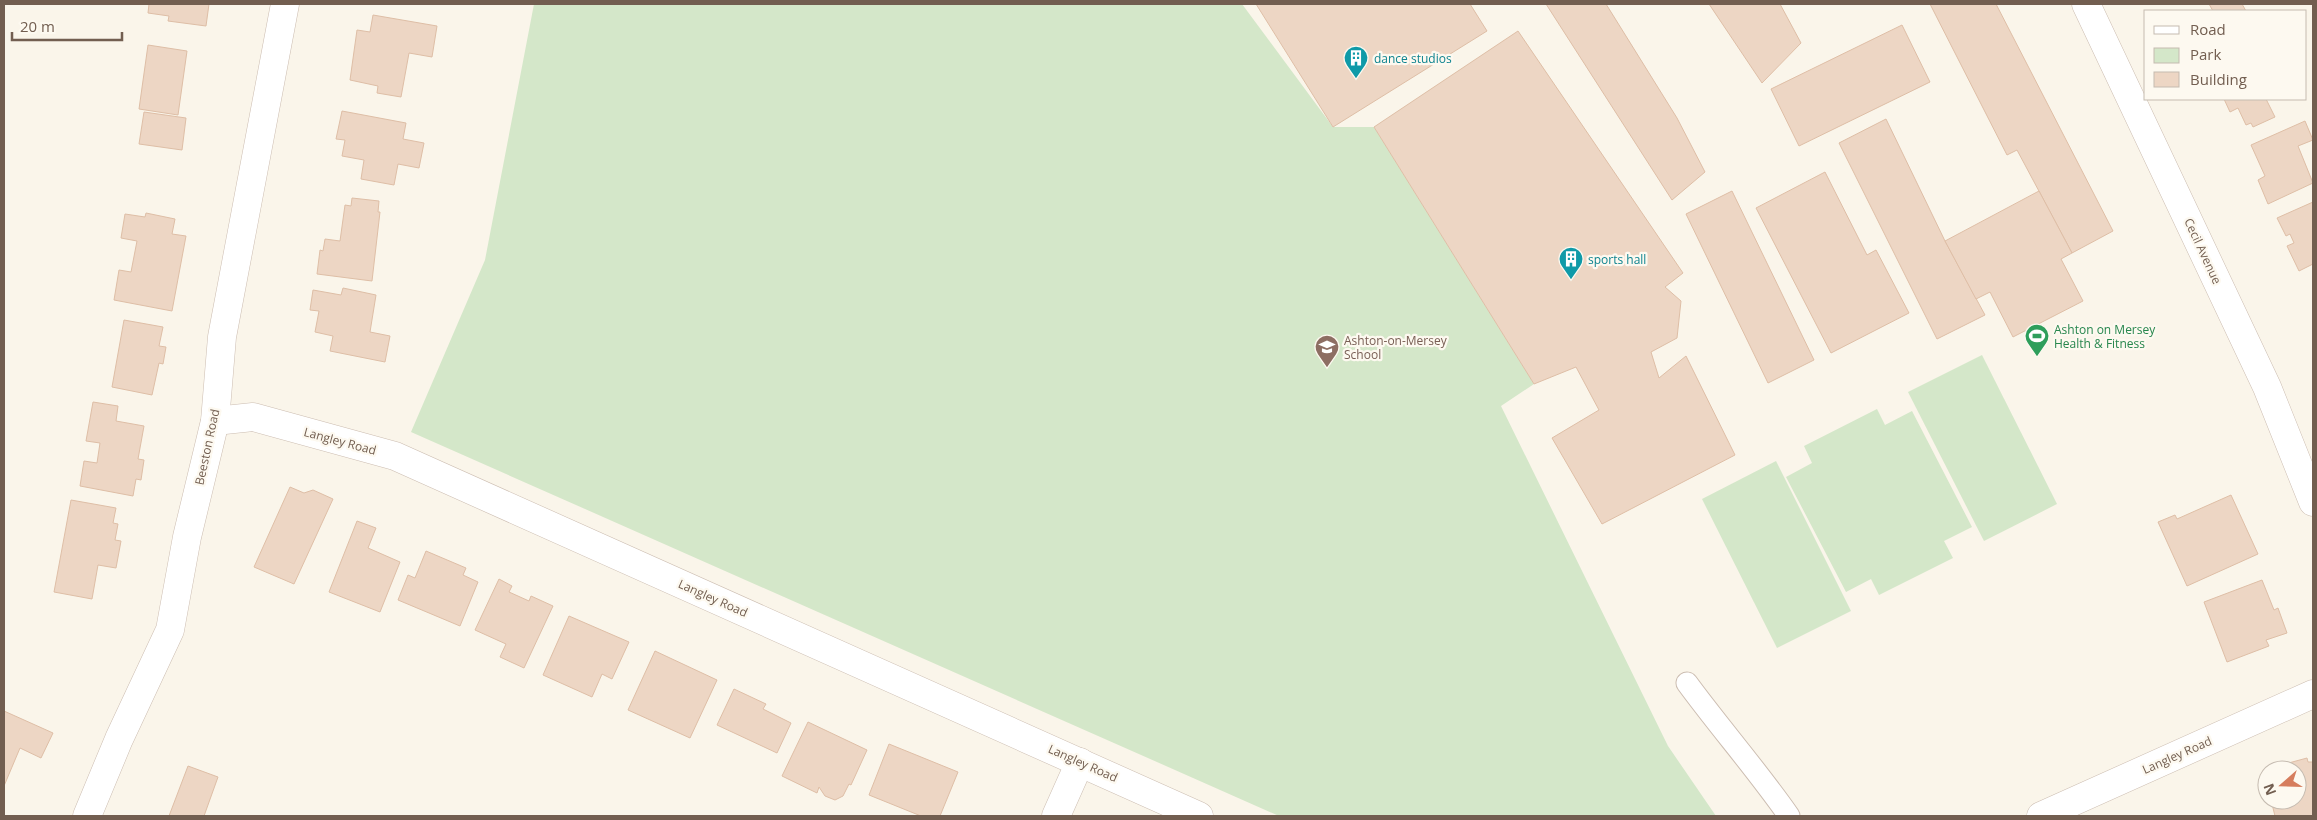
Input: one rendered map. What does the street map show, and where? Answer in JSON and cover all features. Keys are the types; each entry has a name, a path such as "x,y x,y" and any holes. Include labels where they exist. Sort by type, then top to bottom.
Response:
{"street":[{"name":"Beeston Road","path":"87,816 119,739 170,630 187,537 215,421 222,337 285,4"},
{"name":"Cecil Avenue","path":"2086,4 2266,386 2313,502"},
{"name":"Langley Road","path":"215,421 253,417 395,456 1199,816"},
{"name":"Langley Road","path":"2041,816 2313,694"},
{"path":"1056,816 1080,762"}],"lane":[{"path":"1687,683 1721,730 1764,780 1789,816"}],"green space":[{"name":"Ashton-on-Mersey School","path":"534,4 1242,4 1333,127 1374,127 1534,384 1501,406 1668,746 1716,816 1279,816 411,432 485,260"},
{"path":"1982,355 2057,504 1984,541 1908,392"},
{"path":"1877,409 1885,425 1912,411 1972,527 1944,541 1953,558 1879,595 1871,579 1846,592 1786,477 1812,463 1804,446"},
{"path":"1776,461 1851,611 1777,648 1702,499"}],"building":[{"path":"149,4 209,4 206,26 168,21 169,16 148,13"},
{"name":"dance studios","path":"1256,4 1470,4 1487,31 1333,127"},
{"path":"1546,4 1606,4 1677,118 1705,172 1672,200"},
{"path":"1709,4 1780,4 1801,43 1762,83"},
{"path":"1930,4 1996,4 2113,231 2072,253 2017,150 2007,155"},
{"path":"2209,4 2242,4 2245,10 2212,10"},
{"path":"373,15 437,26 432,57 409,53 401,97 377,93 378,86 350,80 357,30 370,32"},
{"path":"1902,25 1930,82 1799,146 1771,89"},
{"name":"sports hall","path":"1518,31 1683,273 1665,287 1681,301 1677,338 1651,352 1659,378 1686,356 1735,455 1602,524 1552,438 1599,410 1576,367 1534,384 1374,127"},
{"path":"148,45 187,51 178,115 139,109"},
{"path":"2224,100 2266,100 2275,117 2253,127 2251,123 2246,125 2238,108 2230,112"},
{"path":"342,111 406,123 403,139 424,143 419,168 398,164 394,185 361,179 364,160 342,156 345,140 336,139"},
{"path":"144,112 186,118 182,150 139,144"},
{"path":"1886,119 1945,241 1985,315 1937,339 1839,143"},
{"path":"2305,121 2313,140 2298,146 2313,183 2268,204 2258,180 2265,176 2251,145"},
{"path":"1825,172 1867,255 1876,250 1909,313 1831,353 1756,208"},
{"path":"1732,191 1814,360 1768,383 1686,214"},
{"path":"2039,191 2072,253 2061,259 2083,301 2013,337 1990,292 1976,299 1945,241"},
{"path":"352,198 379,201 378,212 380,212 372,281 317,274 320,250 323,251 325,239 340,241 345,205 351,206"},
{"path":"2313,202 2313,264 2299,271 2287,246 2294,243 2290,234 2286,236 2277,218"},
{"path":"146,213 175,219 172,234 186,236 172,311 114,300 119,270 131,272 137,241 121,238 125,214 145,217"},
{"path":"343,288 376,295 370,332 390,336 385,362 330,351 333,336 315,332 319,311 310,310 313,290 341,295"},
{"path":"124,320 163,327 159,346 166,347 163,364 159,363 152,395 112,387"},
{"path":"93,402 118,406 116,421 144,426 138,459 144,460 141,480 136,479 133,496 80,486 84,461 97,463 100,443 86,441"},
{"path":"290,487 304,493 313,490 333,499 294,584 254,567"},
{"path":"2231,495 2258,554 2187,586 2158,522 2175,515 2177,519"},
{"path":"71,500 116,508 113,523 118,524 115,540 121,541 116,568 98,565 92,599 54,592"},
{"path":"357,521 376,528 368,548 400,562 380,612 329,592"},
{"path":"426,551 466,568 463,575 478,582 460,626 398,600 408,575 415,578"},
{"path":"499,579 512,586 509,592 529,601 531,596 553,606 524,668 500,657 506,644 475,630"},
{"path":"2262,580 2274,610 2278,608 2287,633 2266,640 2269,646 2227,662 2204,602"},
{"path":"569,616 629,642 612,679 602,674 592,697 543,675"},
{"path":"655,651 717,680 690,738 628,710"},
{"path":"734,689 766,704 763,709 791,723 777,753 717,725"},
{"path":"4,711 53,733 41,758 20,748 4,786"},
{"path":"808,722 867,750 851,785 849,784 843,796 835,800 825,796 819,787 817,793 782,776"},
{"path":"889,744 958,772 940,816 921,816 869,795"},
{"path":"2307,758 2308,762 2313,762 2313,816 2275,816 2274,810 2307,810 2307,760 2300,760"},
{"path":"188,766 218,777 204,816 169,816"}],"place":[{"name":"dance studios","path":"1356,79"},
{"name":"sports hall","path":"1571,280"},
{"name":"Ashton on Mersey Health & Fitness","path":"2037,357"},
{"name":"Ashton-on-Mersey School","path":"1327,368"}]}
